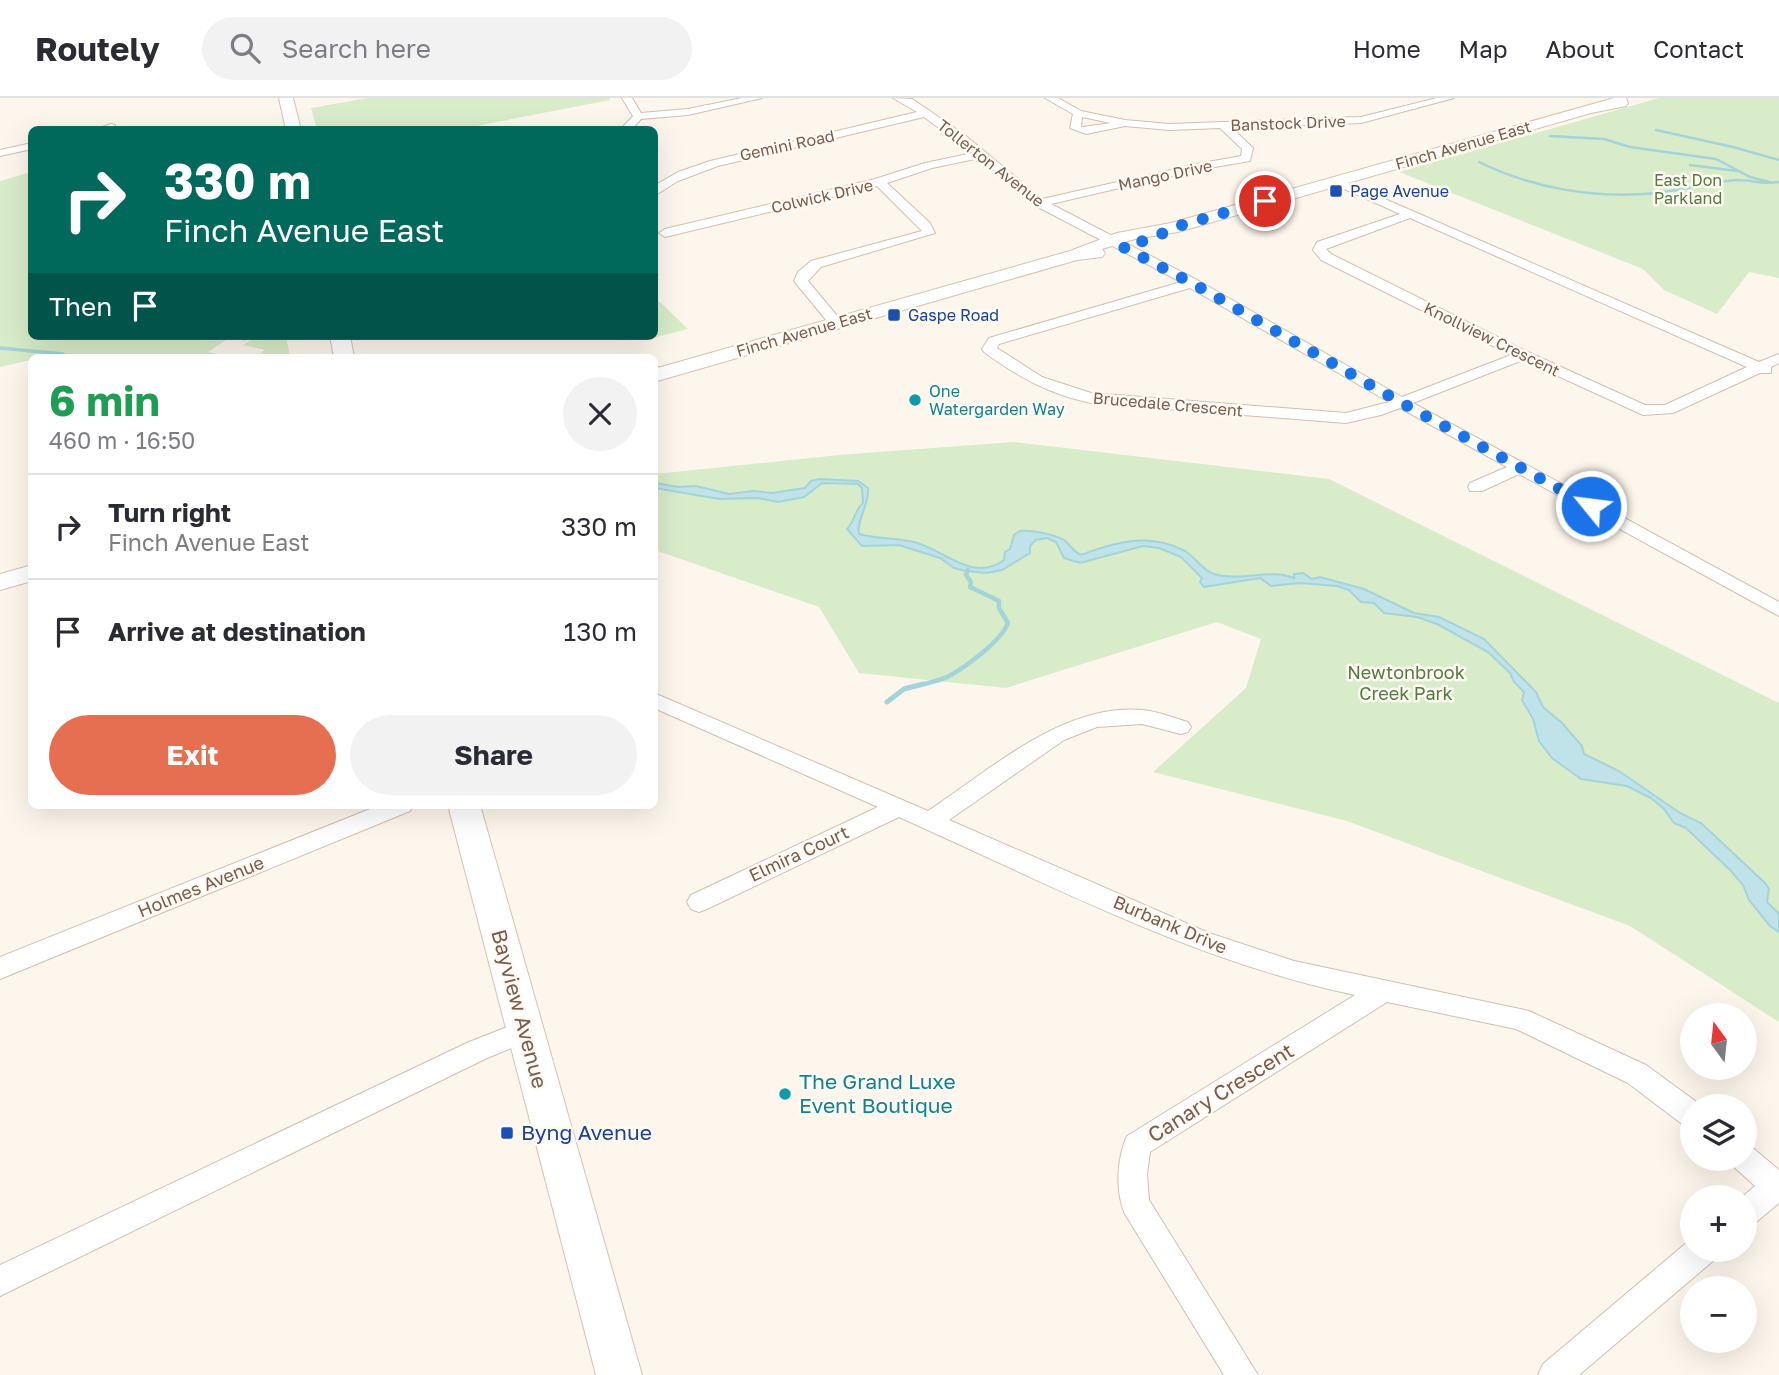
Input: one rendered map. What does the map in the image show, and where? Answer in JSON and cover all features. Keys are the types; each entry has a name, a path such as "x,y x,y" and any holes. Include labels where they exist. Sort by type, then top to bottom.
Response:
{"main road":[{"path":"286,98 293,126"},
{"name":"Finch Avenue East","path":"658,375 1076,255 1102,253 1117,244 1156,237 1172,228 1593,108 1621,103 1623,99"},
{"path":"0,582 28,574"},
{"name":"Bayview Avenue","path":"465,809 619,1375"}],"street":[{"path":"627,98 638,116"},
{"path":"629,126 638,116 677,114 757,98"},
{"name":"Tollerton Avenue","path":"898,98 926,113 962,138 979,155 1040,203 1192,283 1400,402 1779,610"},
{"name":"Banstock Drive","path":"1050,98 1078,113 1125,123 1169,127 1361,120 1449,98"},
{"name":"Gemini Road","path":"658,189 688,172 713,163 926,113"},
{"name":"Banstock Drive","path":"1078,113 1075,128 1083,132 1125,123"},
{"name":"Mango Drive","path":"1040,203 1197,167 1246,159 1248,148 1223,125"},
{"path":"0,153 28,147"},
{"name":"Colwick Drive","path":"665,233 879,182 929,165 979,155"},
{"path":"1335,181 1779,375"},
{"path":"836,323 805,289 801,281 803,275 816,264 929,233 926,226 879,182"},
{"name":"Knollview Crescent","path":"1410,214 1321,245 1319,250 1326,257 1523,355 1643,410 1668,410 1779,358"},
{"path":"658,224 671,246"},
{"name":"Brucedale Crescent","path":"1192,283 994,341 989,349 1038,384 1061,393 1091,398 1346,418 1376,412 1523,355"},
{"path":"1476,487 1521,467"},
{"name":"Burbank Drive","path":"658,702 1201,940 1294,972 1520,1019 1637,1074 1680,1106"},
{"path":"930,821 1057,735 1094,720 1142,717 1181,727"},
{"name":"Elmira Court","path":"699,902 900,807"},
{"name":"Holmes Avenue","path":"0,968 392,809"},
{"name":"Canary Crescent","path":"1242,1375 1135,1204 1133,1174 1138,1145 1382,992"},
{"path":"0,1281 478,1050 525,1031"},
{"path":"1757,1169 1778,1187 1757,1204"},
{"path":"1554,1375 1688,1262"}],"green space":[{"path":"368,98 610,100 476,126 316,126 311,108"},
{"name":"East Don Parkland","path":"1659,98 1779,98 1779,278 1749,272 1717,314 1664,290 1643,269 1399,172"},
{"path":"28,173 28,340 226,340 208,352 217,354 28,354 28,361 0,367 0,181"},
{"path":"660,302 688,329 658,337"},
{"path":"251,340 287,340 289,354 259,354 265,350 243,345"},
{"name":"Newtonbrook Creek Park","path":"1013,442 1329,479 1779,703 1779,1022 1757,1008 1757,1003 1750,1003 1630,926 1347,821 1153,772 1246,688 1261,639 1217,622 1006,688 859,673 819,607 658,551 658,474 839,455"}],"water":[{"path":"811,481 858,481 868,488 859,523 859,534 914,542 970,567 993,566 1004,560 1014,535 1020,531 1060,538 1081,555 1120,543 1146,540 1172,545 1185,551 1214,574 1234,577 1275,574 1294,578 1294,574 1303,573 1312,579 1320,577 1364,589 1414,613 1439,617 1484,639 1536,692 1543,707 1562,723 1582,746 1584,754 1619,771 1680,813 1701,823 1765,883 1769,889 1767,902 1779,914 1779,932 1770,926 1749,900 1743,885 1731,871 1686,828 1674,823 1664,809 1651,798 1627,786 1581,779 1552,758 1539,741 1533,719 1522,700 1524,692 1514,682 1510,673 1488,652 1437,624 1417,617 1384,613 1374,603 1361,602 1349,590 1337,586 1300,583 1271,586 1260,578 1204,587 1200,582 1202,578 1181,557 1159,548 1143,546 1080,563 1064,558 1056,542 1047,538 1036,540 1030,546 1030,553 1002,570 987,573 954,568 940,558 899,545 862,546 847,529 863,503 862,488 858,484 822,483 804,497 778,502 758,498 719,499 658,489 658,484 678,487 696,486 729,494 754,491 772,493 805,488"}],"waterway":[{"path":"1656,130 1779,160"},
{"path":"1550,136 1604,139 1630,147 1716,159 1750,177 1772,183"},
{"path":"1479,162 1521,179 1588,193 1657,193 1737,180 1772,183"},
{"path":"1690,165 1737,171"},
{"path":"1772,183 1779,182"},
{"path":"0,348 63,354"},
{"path":"916,686 938,681 965,666 991,645 1008,623 999,608 999,601 970,587 971,582 966,575 968,570"},
{"path":"887,702 904,689 923,684"}],"place":[{"name":"Page Avenue","path":"1336,191"},
{"name":"Gaspe Road","path":"894,315"},
{"name":"One Watergarden Way","path":"915,400"},
{"name":"The Grand Luxe Event Boutique","path":"785,1094"},
{"name":"Byng Avenue","path":"507,1133"}],"route":[{"path":"1265,201 1172,228 1156,237 1123,247 1591,506"}]}
